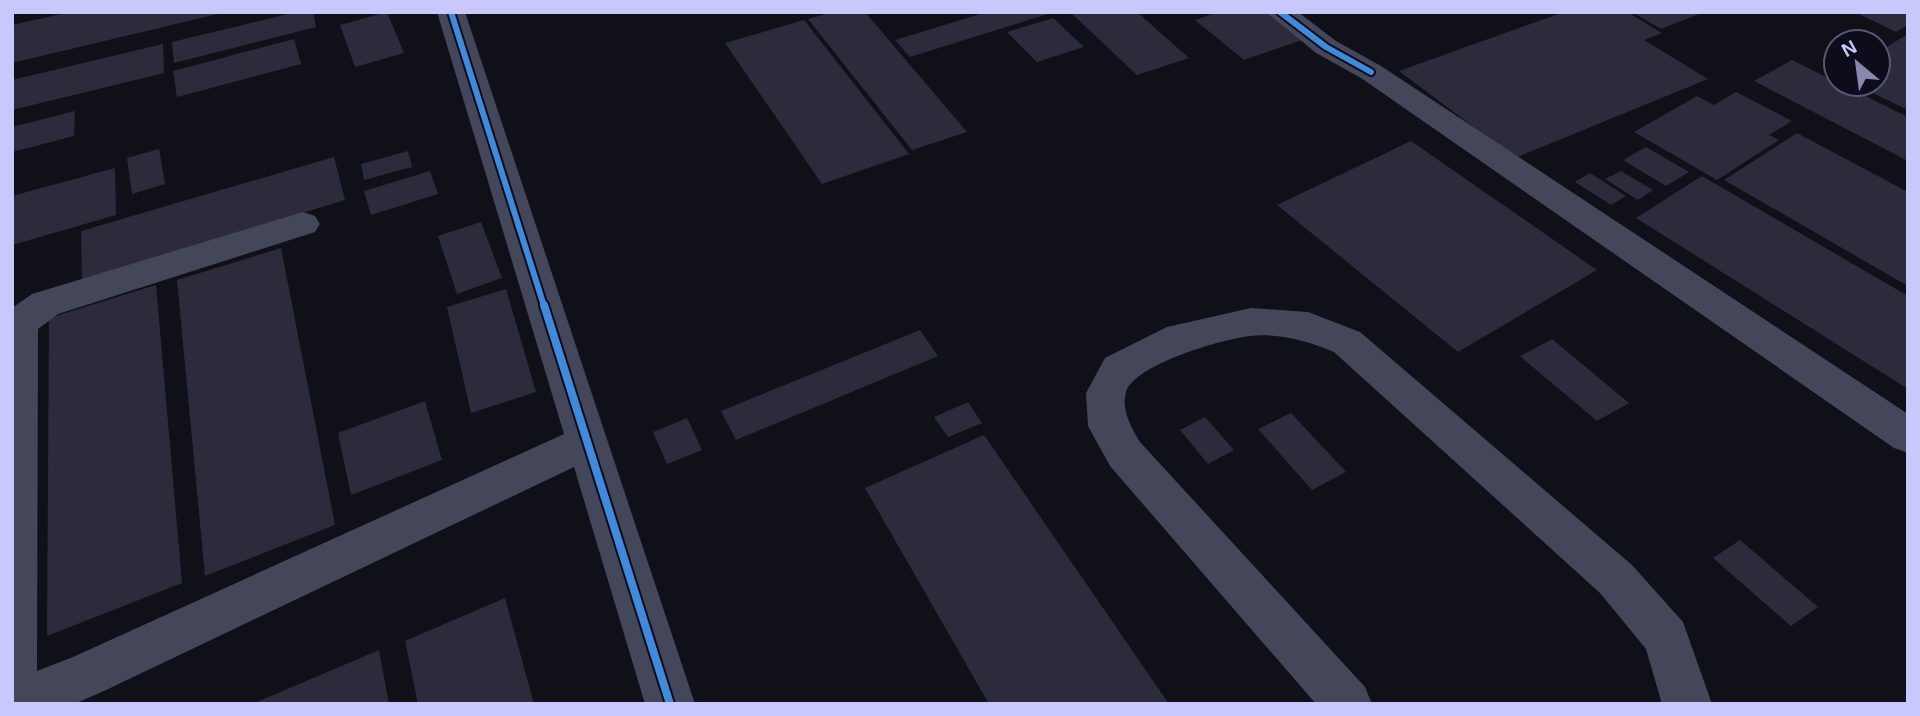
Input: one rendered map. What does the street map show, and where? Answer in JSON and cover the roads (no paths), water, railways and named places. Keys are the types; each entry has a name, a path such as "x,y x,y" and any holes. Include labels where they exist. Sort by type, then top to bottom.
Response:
{"street":[{"path":"451,12 670,704"},
{"path":"1280,12 1326,47 1371,72 1908,436"},
{"path":"303,224 45,304 28,314 19,327 13,703 87,675 588,442"},
{"path":"1348,704 1125,454 1108,426 1106,393 1119,369 1180,337 1251,322 1308,326 1347,342 1616,579 1666,638 1687,704"}]}
